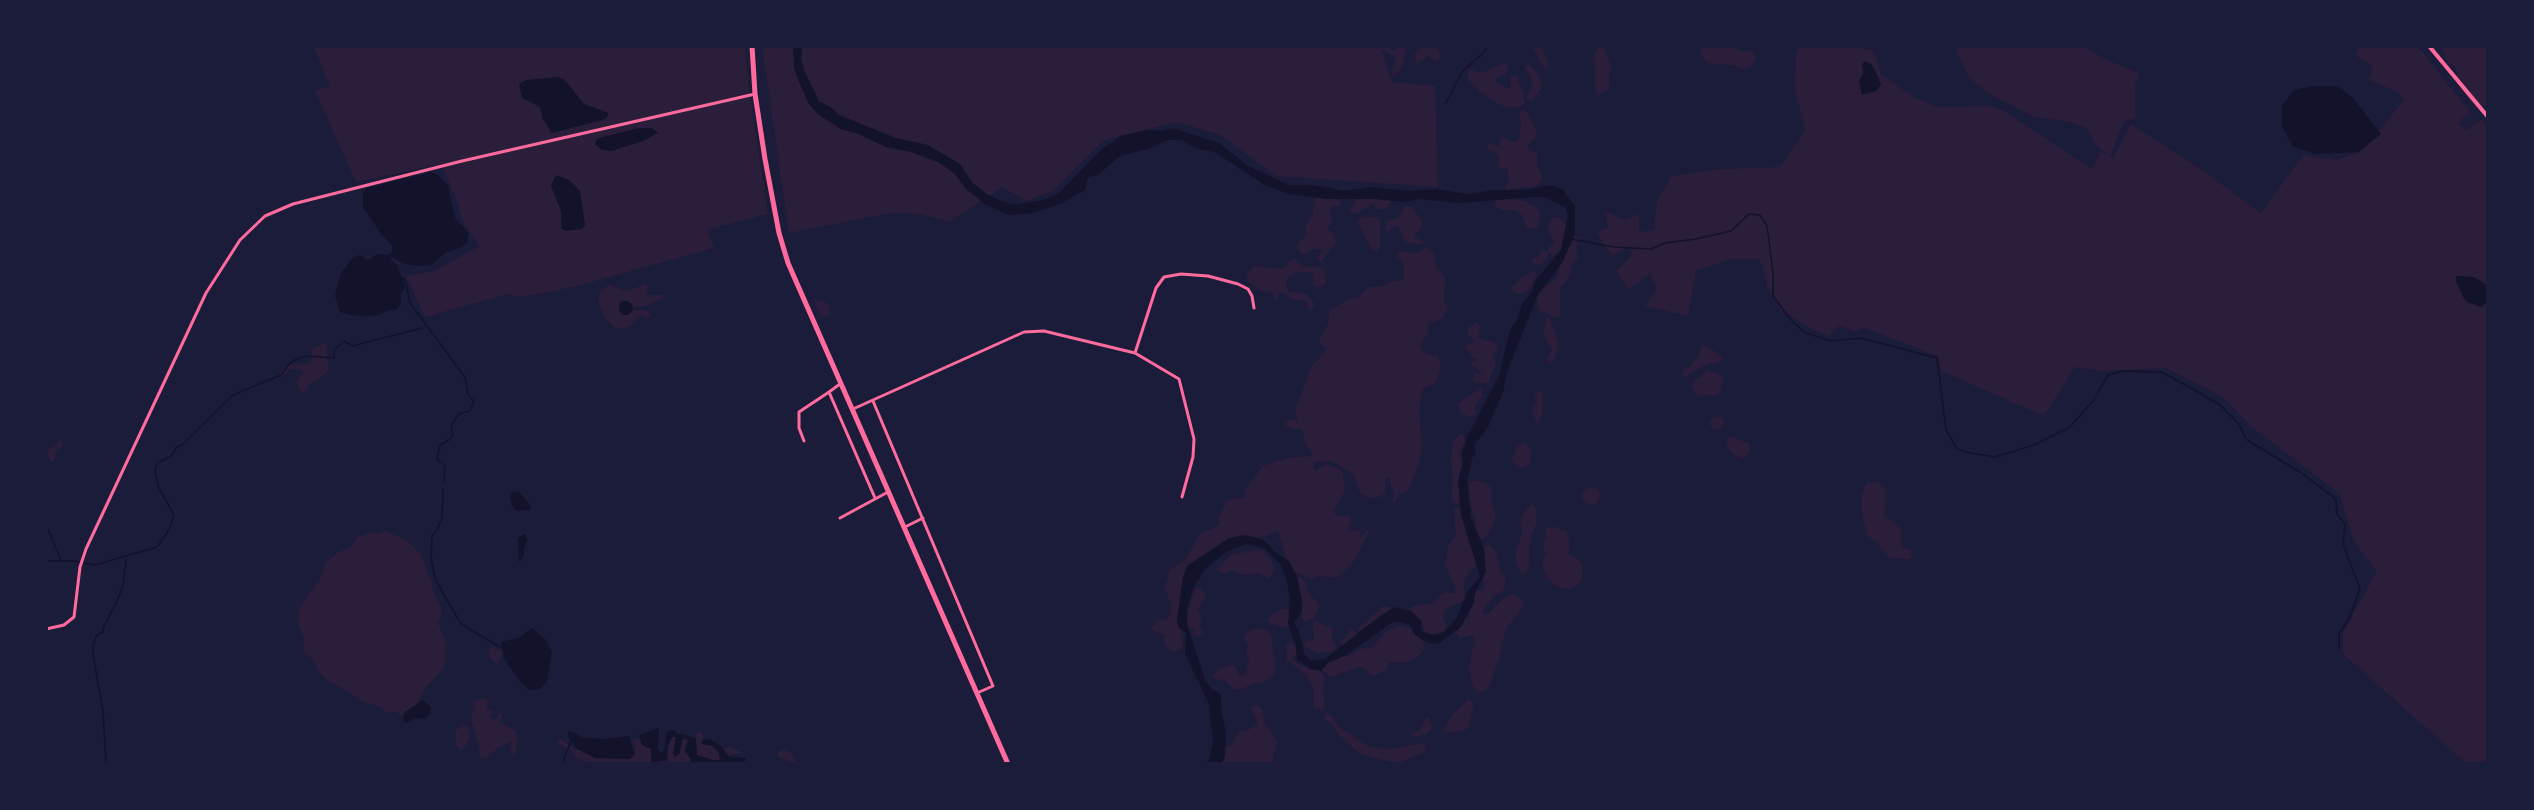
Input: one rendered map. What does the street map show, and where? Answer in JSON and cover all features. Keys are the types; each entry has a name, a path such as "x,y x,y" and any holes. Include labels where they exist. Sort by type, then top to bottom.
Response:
{"main road":[{"path":"752,46 754,94 783,248 840,384 1008,764"}],"street":[{"path":"2429,46 2487,117"},
{"path":"46,629 64,625 74,617 80,567 86,549 206,293 240,240 265,216 292,204 462,161 754,94"},
{"path":"1135,353 1156,288 1164,277 1181,273 1238,284 1248,290 1252,296 1254,308"},
{"path":"852,410 1024,332 1044,331 1135,353 1179,379 1194,439 1193,457 1182,497"},
{"path":"804,441 799,428 799,412 840,384"},
{"path":"829,392 876,498"},
{"path":"873,401 993,686 976,693"},
{"path":"840,518 888,492"},
{"path":"903,528 923,518"}],"shaded area":[{"path":"1387,46 1393,51 1399,47 1407,47 1401,70 1393,77 1392,71 1396,57 1381,49 1392,82 1435,86 1438,187 1276,176 1221,135 1177,122 1104,140 1052,191 1026,201 1002,187 950,222 918,214 891,213 789,233 762,47"},
{"path":"314,47 745,47 749,90 768,214 707,230 714,248 573,287 521,297 508,294 425,317 406,276 434,271 480,246 463,222 456,198 441,164 356,182 315,91 330,86"},
{"path":"793,47 802,47 801,59 804,70 819,101 839,115 896,138 928,145 960,164 972,182 988,195 1012,205 1044,200 1058,194 1102,149 1121,136 1147,130 1162,131 1172,128 1219,143 1248,166 1289,185 1313,185 1346,191 1369,187 1409,191 1436,189 1466,194 1496,190 1525,190 1550,185 1563,190 1575,207 1575,234 1562,263 1538,294 1507,372 1503,392 1488,427 1474,445 1476,454 1472,458 1467,482 1471,518 1484,549 1486,572 1461,627 1439,643 1432,644 1416,636 1409,624 1394,621 1346,655 1328,663 1321,671 1312,669 1297,660 1296,646 1288,624 1290,599 1287,581 1281,565 1265,549 1255,546 1246,544 1226,552 1205,569 1194,587 1187,608 1187,624 1205,680 1212,689 1221,694 1221,709 1226,733 1225,757 1222,763 1206,763 1210,757 1213,741 1209,704 1185,654 1186,633 1178,627 1177,620 1183,577 1187,566 1229,538 1245,535 1264,540 1276,553 1289,561 1297,577 1302,600 1302,611 1294,622 1304,654 1311,661 1325,659 1395,607 1412,612 1421,621 1421,631 1434,635 1443,633 1456,619 1467,593 1480,576 1461,514 1458,481 1463,463 1462,454 1467,437 1499,376 1509,333 1522,304 1532,292 1536,280 1561,250 1568,215 1566,208 1544,197 1460,203 1421,199 1404,202 1374,199 1328,199 1289,194 1265,185 1215,152 1197,149 1182,140 1167,140 1151,148 1120,156 1098,175 1088,177 1085,190 1060,204 1033,213 1008,215 985,204 967,190 954,173 938,162 911,152 886,147 841,129 819,115 809,104 799,82 794,68"},
{"path":"1422,47 1437,47 1442,57 1436,61 1427,56 1417,65 1414,55"},
{"path":"1533,47 1540,47 1543,50 1549,67 1546,69 1541,64"},
{"path":"1598,47 1604,47 1611,66 1610,88 1598,95 1595,89 1593,57"},
{"path":"1736,47 1739,51 1754,51 1756,58 1750,67 1744,69 1708,63 1701,55 1703,48"},
{"path":"1799,47 1858,47 1874,51 1881,74 1910,95 1936,107 1990,106 2004,111 2092,169 2100,152 2108,155 2095,144 2088,129 2070,122 2034,117 1989,94 1969,77 1958,55 1957,47 2084,47 2107,60 2139,73 2135,85 2135,117 2123,123 2110,157 2113,158 2131,124 2205,172 2261,213 2303,155 2336,160 2361,152 2404,100 2396,91 2368,80 2373,66 2356,56 2359,47 2416,47 2422,51 2470,112 2458,123 2466,130 2482,119 2487,125 2487,763 2466,763 2343,654 2343,633 2377,571 2354,542 2339,493 2253,428 2222,396 2166,368 2102,371 2075,367 2044,416 1941,371 1938,356 1864,328 1855,331 1839,326 1829,336 1810,328 1779,308 1767,287 1763,266 1758,259 1731,259 1696,271 1688,316 1645,306 1657,290 1650,274 1629,289 1616,271 1632,255 1629,246 1612,256 1597,233 1608,227 1604,210 1624,220 1639,214 1639,232 1654,230 1657,200 1672,176 1721,169 1780,167 1805,130 1795,89 1796,52"},
{"path":"2441,47 2487,47 2486,106 2475,107 2468,99 2460,88 2456,68 2448,63"},
{"path":"1865,61 1871,64 1881,85 1876,91 1862,95 1859,82 1863,73 1862,64"},
{"path":"1504,63 1507,65 1508,72 1499,76 1495,81 1507,89 1510,88 1511,77 1514,75 1517,77 1525,101 1518,108 1500,105 1479,91 1467,78 1468,70 1484,72"},
{"path":"1526,64 1532,67 1542,82 1541,89 1532,101 1526,98 1533,83 1525,67"},
{"path":"557,77 565,80 584,104 609,114 606,119 552,133 543,119 540,107 522,98 519,84 526,80"},
{"path":"2314,86 2337,86 2352,97 2381,134 2358,152 2315,154 2293,146 2282,127 2282,106 2294,90"},
{"path":"1522,109 1528,113 1537,132 1535,139 1527,146 1537,153 1537,163 1543,179 1536,186 1506,190 1504,187 1509,182 1507,168 1497,166 1499,159 1497,154 1488,149 1486,143 1499,146 1501,139 1504,138 1513,142 1517,141 1521,121 1519,114"},
{"path":"639,128 652,128 658,133 643,141 611,151 602,150 595,144 597,139"},
{"path":"431,172 437,174 448,185 455,218 469,234 467,242 462,247 445,253 432,265 404,264 392,257 390,259 398,266 405,288 401,294 401,304 396,310 389,310 375,316 340,312 335,296 341,273 353,258 359,255 368,260 377,254 388,255 393,251 391,244 363,207 363,193 367,188"},
{"path":"556,175 569,180 580,191 585,225 582,229 565,231 561,228 561,211 551,186"},
{"path":"1315,197 1336,198 1341,202 1340,205 1329,208 1332,221 1327,230 1333,233 1336,243 1321,262 1316,258 1321,253 1321,249 1314,249 1305,254 1301,253 1297,247 1297,243 1306,236 1306,225 1312,217"},
{"path":"1390,198 1390,205 1381,210 1375,208 1374,203 1358,213 1351,213 1350,209 1357,199"},
{"path":"1496,200 1525,201 1537,208 1540,218 1537,228 1526,227 1523,216 1515,210 1501,210 1494,206"},
{"path":"1405,206 1412,207 1422,221 1421,228 1414,235 1422,242 1420,244 1405,243 1400,229 1395,225 1389,232 1386,230 1386,221 1399,217"},
{"path":"1364,216 1374,217 1380,221 1380,246 1376,252 1371,249 1358,223 1358,219"},
{"path":"1560,217 1566,225 1561,249 1553,256 1548,252 1548,248 1554,242 1549,234 1548,223 1553,218"},
{"path":"1576,235 1579,239 1576,249 1578,258 1571,267 1570,277 1560,288 1560,316 1554,318 1545,312 1538,311 1538,296 1547,285 1556,279 1562,259"},
{"path":"1426,247 1434,253 1436,267 1445,278 1444,300 1448,309 1442,318 1428,323 1428,333 1420,344 1423,352 1437,356 1441,365 1436,382 1424,388 1421,394 1419,411 1422,446 1418,467 1407,492 1400,494 1395,503 1392,501 1394,494 1389,478 1385,479 1385,492 1380,497 1369,498 1360,493 1354,476 1349,471 1330,461 1316,462 1313,464 1315,471 1327,464 1342,471 1345,491 1333,512 1339,516 1349,516 1351,522 1347,531 1357,530 1361,538 1367,530 1370,530 1351,566 1336,578 1321,576 1311,579 1294,572 1287,561 1279,533 1248,537 1211,559 1179,608 1183,648 1175,652 1168,649 1164,643 1165,636 1152,630 1152,626 1159,619 1166,621 1171,612 1165,588 1169,571 1186,558 1200,534 1219,525 1218,518 1227,502 1246,497 1245,490 1263,466 1288,458 1312,456 1311,450 1306,446 1302,429 1292,429 1283,424 1288,419 1298,421 1295,410 1312,366 1328,349 1322,346 1319,340 1329,322 1329,311 1347,300 1359,297 1369,287 1383,286 1389,282 1401,280 1404,278 1403,261 1397,257 1397,253 1404,251 1414,254"},
{"path":"1542,251 1548,254 1546,260 1541,265 1534,264 1532,259 1538,257"},
{"path":"1294,258 1304,267 1319,267 1325,270 1326,284 1317,287 1314,286 1312,272 1295,272 1287,279 1286,286 1289,292 1307,294 1314,303 1314,309 1310,309 1304,301 1293,300 1283,293 1279,293 1276,299 1273,298 1274,292 1261,291 1247,281 1247,274 1254,266 1282,269"},
{"path":"1535,271 1537,274 1529,290 1520,295 1513,292 1512,286 1528,273"},
{"path":"2456,276 2474,277 2487,285 2487,303 2481,307 2467,302 2456,281"},
{"path":"609,285 627,291 643,285 647,286 648,295 662,295 663,298 640,307 633,307 621,300 619,310 623,315 644,310 650,313 650,317 647,319 644,316 638,317 629,327 615,329 603,315 598,301 600,291"},
{"path":"623,301 629,301 633,308 629,315 623,315 619,311 619,305"},
{"path":"823,301 829,305 828,315 821,317 815,303"},
{"path":"1547,317 1550,318 1559,344 1554,361 1551,363 1548,363 1547,359 1552,350 1543,334"},
{"path":"1477,322 1480,328 1479,338 1493,342 1498,347 1493,356 1496,362 1488,384 1474,382 1473,375 1476,373 1484,375 1471,364 1472,361 1478,360 1471,356 1465,348 1465,345 1474,340 1468,335 1468,328"},
{"path":"324,343 327,345 326,355 329,369 320,379 301,392 296,383 303,373 301,370 291,369 283,376 280,373 288,365 307,364 312,359 311,349"},
{"path":"1705,345 1724,360 1704,366 1685,377 1681,376 1682,370 1689,367 1698,356 1702,346"},
{"path":"1707,370 1723,376 1721,390 1716,395 1698,396 1692,388 1693,380 1700,378"},
{"path":"1482,389 1483,395 1475,407 1475,415 1468,417 1460,411 1458,404"},
{"path":"1539,390 1543,394 1542,415 1538,422 1535,422 1532,408 1537,400 1534,395"},
{"path":"1714,416 1720,416 1724,423 1720,430 1714,430 1710,426 1710,420"},
{"path":"1463,434 1465,441 1459,454 1462,464 1459,474 1460,501 1456,504 1451,499 1453,485 1451,456 1455,439"},
{"path":"1729,437 1749,443 1750,450 1747,456 1741,459 1732,453 1726,444"},
{"path":"61,439 64,445 56,451 54,461 51,461 47,455 47,449 53,447"},
{"path":"1526,442 1531,451 1530,462 1525,467 1517,467 1511,459 1516,452 1516,445"},
{"path":"1476,480 1491,487 1491,502 1495,512 1494,523 1488,536 1482,539 1477,535 1469,487 1472,481"},
{"path":"1876,481 1885,487 1887,494 1884,515 1901,528 1901,546 1912,552 1911,559 1890,558 1876,542 1867,536 1862,513 1862,494 1866,484"},
{"path":"1591,487 1597,490 1600,496 1597,502 1591,505 1585,502 1582,496 1585,490"},
{"path":"514,491 521,493 531,507 530,510 516,511 510,494"},
{"path":"1530,505 1534,505 1537,510 1536,524 1530,540 1529,564 1522,576 1516,563 1516,550 1522,534 1520,520"},
{"path":"1457,507 1460,508 1475,566 1466,577 1465,600 1445,610 1443,617 1446,627 1444,631 1431,635 1425,632 1421,619 1417,619 1410,609 1413,606 1431,604 1443,593 1453,593 1456,590 1445,565 1449,544 1456,536 1454,510"},
{"path":"1549,527 1566,531 1570,545 1569,555 1578,559 1583,565 1582,580 1571,589 1557,587 1547,577 1543,567 1542,560 1546,554 1543,545 1546,539 1546,529"},
{"path":"385,531 405,539 421,554 432,580 433,592 442,611 438,623 446,642 445,666 424,690 418,703 401,715 394,711 385,713 382,707 362,702 348,691 328,681 320,673 314,660 303,652 304,639 298,623 299,608 320,580 325,564 338,552 350,548 358,537"},
{"path":"524,534 528,539 524,548 524,556 519,562 518,538"},
{"path":"1489,544 1496,551 1500,571 1505,576 1506,583 1503,591 1494,596 1483,610 1483,614 1487,615 1503,599 1513,594 1522,600 1524,606 1505,630 1490,685 1485,691 1478,692 1473,687 1469,668 1475,637 1472,635 1461,638 1456,632 1466,617 1469,618 1469,612 1475,603 1473,597 1475,590 1484,589 1482,548"},
{"path":"1256,550 1263,552 1272,562 1274,570 1270,579 1257,573 1243,575 1233,571 1223,574 1217,569 1231,555"},
{"path":"1294,575 1305,580 1306,590 1320,606 1314,618 1307,621 1303,621 1302,605"},
{"path":"1200,587 1206,596 1198,610 1201,616 1200,627 1204,633 1198,636 1194,628 1189,627 1187,619 1192,598 1196,589"},
{"path":"1383,606 1390,607 1390,610 1360,633 1359,627"},
{"path":"1285,608 1291,610 1295,616 1291,625 1284,627 1269,623 1268,620 1272,614"},
{"path":"1313,621 1333,628 1332,638 1337,648 1335,651 1318,653 1303,646 1307,640 1314,641"},
{"path":"1400,625 1410,629 1423,642 1424,649 1418,657 1405,663 1390,662 1385,670 1375,676 1360,667 1330,677 1322,670 1322,662 1372,647 1387,631"},
{"path":"532,628 545,639 552,652 547,681 540,689 530,690 522,684 509,666 503,655 501,642 518,638"},
{"path":"1260,628 1270,632 1273,640 1272,647 1276,664 1274,675 1266,681 1235,690 1224,680 1214,679 1213,676 1219,669 1232,665 1235,666 1240,676 1246,674 1249,660 1244,636 1249,631"},
{"path":"1350,628 1358,634 1358,638 1342,645 1340,642 1346,638"},
{"path":"1291,642 1298,650 1293,659 1295,662 1311,670 1318,670 1325,677 1322,691 1325,703 1323,709 1315,708 1313,705 1314,692 1307,676 1287,660 1286,646"},
{"path":"493,646 495,649 504,651 498,664 490,658 489,650"},
{"path":"480,698 487,698 487,708 494,710 490,716 492,719 495,720 499,714 502,714 500,723 515,730 518,737 515,757 510,752 512,742 500,746 487,758 480,758 479,744 471,720 475,702"},
{"path":"423,700 431,707 430,714 425,719 415,718 406,723 403,719 405,712"},
{"path":"1469,700 1474,703 1469,727 1463,731 1445,732 1443,730 1452,715"},
{"path":"1256,705 1262,708 1264,721 1277,742 1273,757 1274,763 1221,764 1226,747 1232,744 1238,732 1248,730 1257,724 1250,708"},
{"path":"1325,713 1331,715 1338,726 1366,745 1387,750 1422,743 1427,751 1396,764 1361,754 1339,736 1333,726 1325,720"},
{"path":"1429,717 1432,727 1428,733 1419,737 1412,736 1412,732 1419,731 1425,718"},
{"path":"463,724 469,727 470,735 467,745 461,750 456,745 455,731"},
{"path":"659,728 658,749 661,754 665,748 667,731 675,730 677,733 696,738 697,755 720,760 719,753 712,746 702,744 702,740 709,739 721,746 729,757 746,758 744,763 690,763 691,760 685,751 688,740 685,738 682,740 680,753 675,757 673,754 676,737 672,737 668,746 667,760 651,763 651,749 642,745 639,735"},
{"path":"568,731 582,738 607,739 629,736 635,754 630,759 595,758 576,748 568,736"},
{"path":"701,732 704,738 702,740 707,744 722,749 729,747 741,753 727,756 719,761 701,758 695,753 694,739 697,733"},
{"path":"673,736 676,737 677,744 673,753 675,756 681,741 687,737 684,750 691,758 690,763 656,764 660,757 665,762 668,760 666,749"},
{"path":"560,738 574,749 633,753 636,747 634,740 637,738 651,748 651,763 591,763 575,758 572,751 559,744 557,741"},
{"path":"783,749 793,754 796,763 789,763 778,756 777,753"}],"waterway":[{"path":"1446,103 1462,72 1485,51 1487,46"},
{"path":"1571,239 1614,247 1651,249 1665,243 1731,231 1749,214 1760,215 1767,226 1773,272 1773,296 1791,320 1804,332 1830,341 1861,338 1937,358 1946,430 1957,449 1965,452 1995,457 2034,445 2070,427 2093,401 2108,375 2123,371 2162,372 2219,404 2238,423 2247,440 2300,472 2336,499 2337,514 2345,524 2343,544 2360,589 2349,619 2339,633 2339,649"},
{"path":"400,277 404,279 410,303 465,377 468,395 474,401 470,411 460,413 455,419 451,426 453,435 440,445 437,459 445,465 444,481"},
{"path":"46,561 74,561 95,565 157,547 169,530 174,515 158,486 155,470 157,463 171,456 177,447 182,445 233,395 281,375 292,361 306,356 334,358 334,350 344,341 352,346 422,328"},
{"path":"443,489 442,520 432,537 431,558 435,579 461,624 500,647"},
{"path":"46,525 62,562"},
{"path":"106,764 103,711 93,645 96,636 103,632 123,586 126,559"},
{"path":"562,764 571,741"}]}
